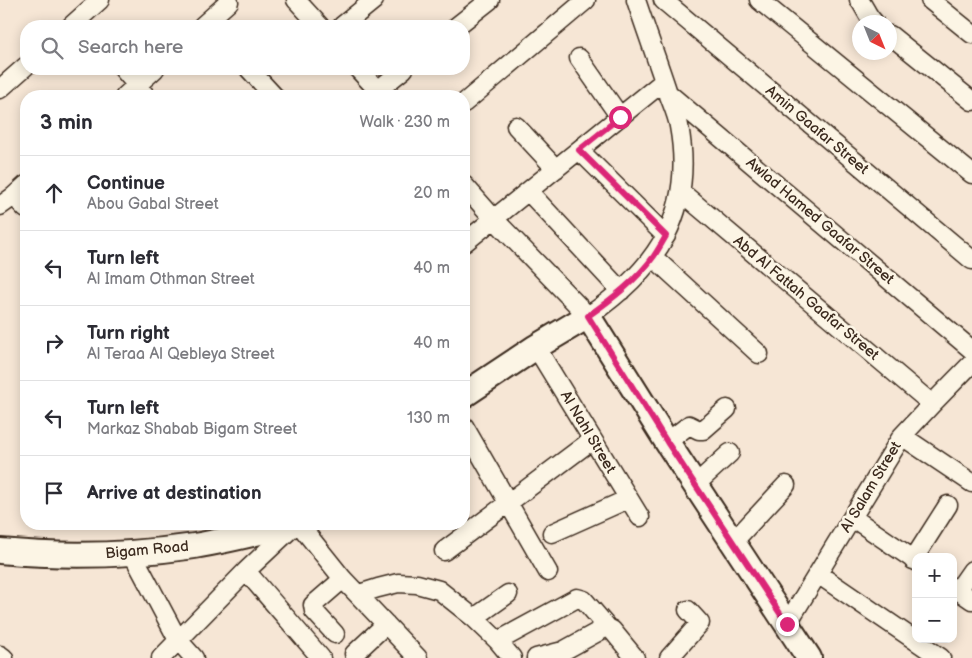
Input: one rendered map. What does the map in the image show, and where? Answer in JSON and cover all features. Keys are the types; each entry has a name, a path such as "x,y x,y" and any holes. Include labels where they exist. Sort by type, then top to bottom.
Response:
{"main road":[{"path":"470,391 536,347 588,316 667,442 809,658"},
{"name":"Bigam Road","path":"0,550 33,554 83,555 132,553 188,547 268,530"}],"street":[{"path":"82,20 100,0"},
{"path":"296,0 314,20"},
{"path":"349,20 374,0"},
{"path":"465,20 490,0"},
{"path":"470,98 586,0"},
{"path":"470,193 588,316 621,292 638,275 653,257 666,236 675,215 681,192 684,158 679,124 636,0"},
{"name":"Amin Gaafar Street","path":"663,0 972,260"},
{"path":"759,0 972,174"},
{"path":"930,0 972,34"},
{"path":"861,1 868,15"},
{"path":"212,20 229,2"},
{"path":"897,41 972,101"},
{"path":"579,58 620,117"},
{"path":"0,89 20,71"},
{"path":"126,75 134,90"},
{"path":"138,90 150,75"},
{"path":"255,75 268,90"},
{"path":"364,75 377,90"},
{"path":"383,90 398,75"},
{"path":"470,238 620,117 666,87"},
{"name":"Awlad Hamed Gaafar Street","path":"666,87 972,350"},
{"path":"516,126 556,169"},
{"path":"579,150 666,236"},
{"path":"528,191 621,292"},
{"name":"Abd Al Fattah Gaafar Street","path":"681,192 932,404"},
{"path":"653,257 759,354"},
{"name":"Al Nahl Street","path":"536,347 640,517"},
{"name":"Al Salam Street","path":"787,624 902,436 972,363"},
{"path":"667,442 689,425 699,430 705,429 727,409"},
{"path":"470,436 548,572"},
{"path":"902,436 971,481"},
{"path":"444,551 592,440"},
{"path":"695,484 730,453"},
{"path":"733,542 786,484"},
{"path":"552,533 628,499"},
{"path":"918,553 948,505"},
{"path":"852,518 912,559"},
{"path":"161,658 246,571 291,530"},
{"path":"303,530 343,579 418,658"},
{"path":"132,553 178,640 194,658"},
{"path":"961,592 972,570"},
{"path":"246,571 321,658"},
{"path":"818,574 941,658"},
{"path":"335,634 314,611 313,605 343,579"},
{"path":"359,594 398,583 418,584 439,590 474,618 498,641 512,658"},
{"path":"474,618 508,594"},
{"path":"498,641 576,598 584,600 635,658"},
{"path":"669,658 700,623 688,610"},
{"path":"354,654 386,624"},
{"path":"536,658 562,651 608,628"},
{"path":"0,655 4,658"}],"route":[{"path":"620,117 579,150 666,236 653,257 638,275 621,292 588,316 667,442 787,624"}]}
